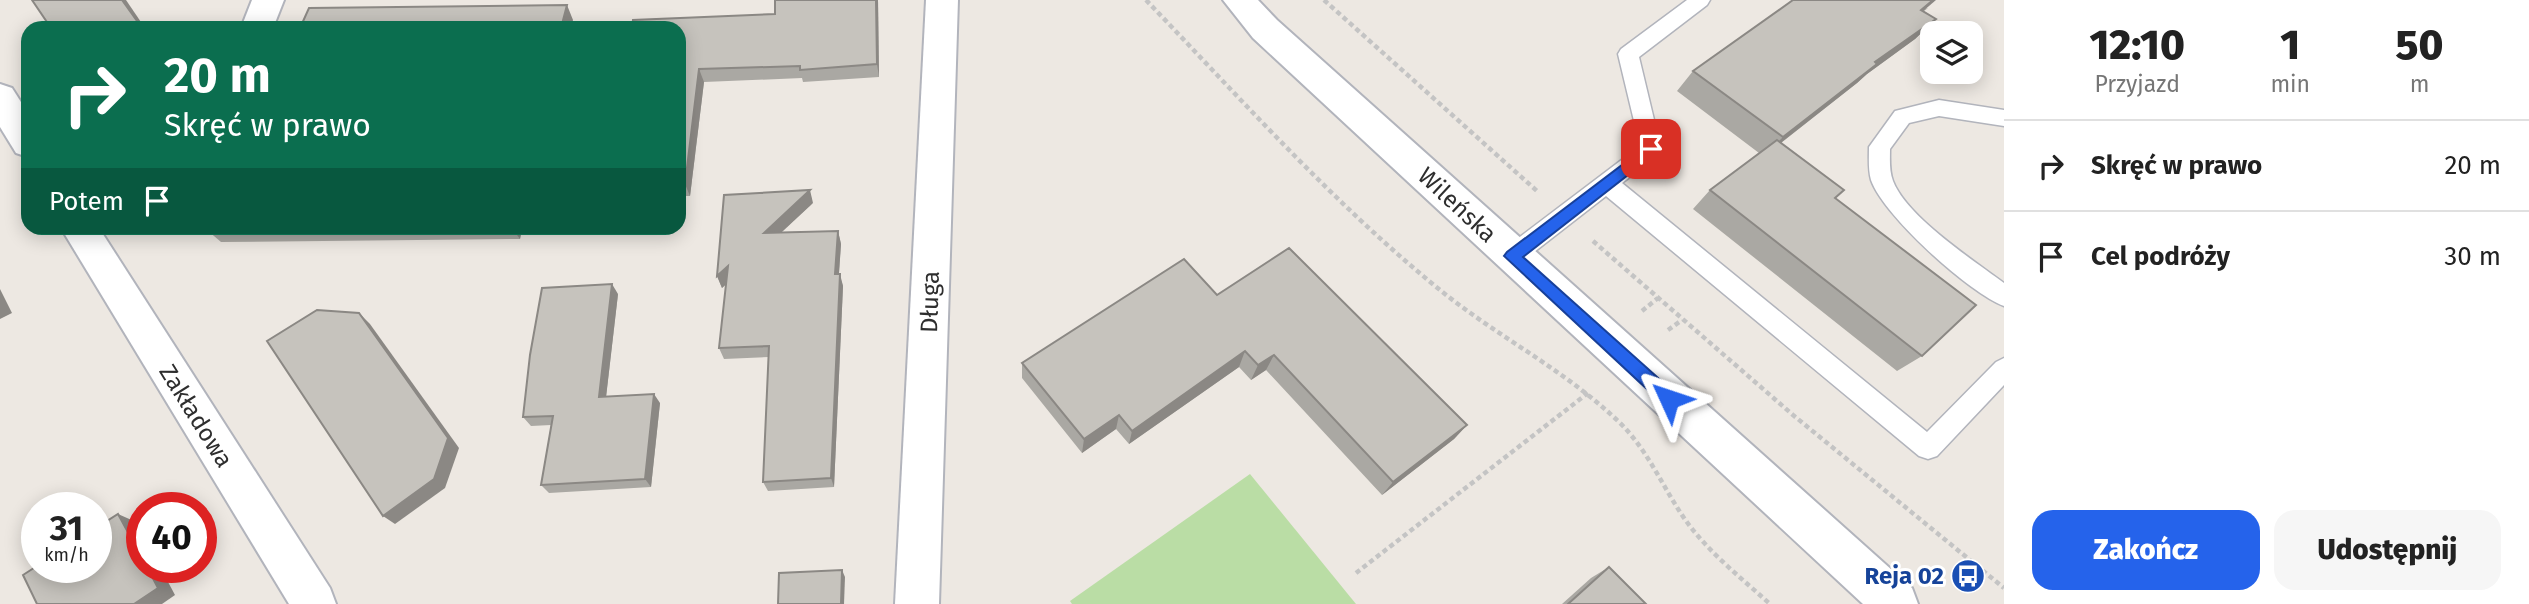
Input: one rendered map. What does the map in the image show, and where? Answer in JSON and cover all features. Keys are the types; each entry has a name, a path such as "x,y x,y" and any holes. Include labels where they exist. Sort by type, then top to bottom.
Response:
{"street":[{"path":"260,21 268,0"},
{"name":"Długa","path":"918,604 942,0"},
{"name":"Wileńska","path":"1239,0 1265,29 1896,604"},
{"path":"0,97 21,132"},
{"name":"Zakładowa","path":"91,235 314,604"}],"lane":[{"path":"1512,256 1651,149 1628,54 1700,0"},
{"path":"2004,118 1939,108 1902,117 1879,147 1883,181 1907,217 1942,249 2004,296"},
{"path":"1606,183 1928,448 2004,369"}],"path":[{"path":"1146,0 1374,233 1443,292 1587,393 1621,423 1646,452 1682,516 1698,537 1770,604"},
{"path":"1324,0 1564,216 1783,406 2004,588"},
{"path":"1356,573 1595,387"}],"green space":[{"path":"1250,474 1356,604 1072,604 1070,601"}],"building":[{"path":"32,0 122,0 137,21 46,21"},
{"path":"775,0 876,0 877,64 800,70 800,66 699,69 686,176 686,21 633,20 775,14"},
{"path":"1793,0 1933,0 1921,10 1936,19 1920,21 1920,30 1875,62 1877,64 1783,137 1693,71"},
{"path":"567,5 563,21 303,21 309,8"},
{"path":"1777,140 1844,190 1835,198 1976,305 1922,356 1710,190"},
{"path":"810,190 764,233 838,231 835,274 840,274 831,478 763,482 769,346 719,348 728,266 717,276 724,195"},
{"path":"1289,248 1467,425 1393,482 1274,355 1258,365 1245,351 1132,431 1119,415 1084,439 1022,363 1184,259 1217,295"},
{"path":"612,284 599,397 654,394 645,479 541,485 553,416 523,417 530,355 542,288"},
{"path":"317,310 359,313 448,438 434,479 383,516 267,341"},
{"path":"118,514 126,529 126,583 155,583 158,588 134,604 37,604 27,583 112,583 112,518"},
{"path":"1609,567 1646,604 1568,604"},
{"path":"842,570 841,604 778,604 779,573"}],"place":[{"name":"Reja 02","path":"1968,576"}],"route":[{"path":"1651,149 1512,256 1669,399"}]}
